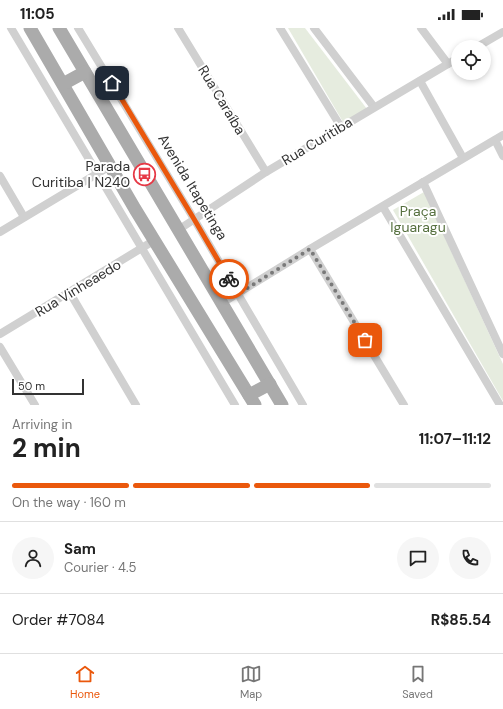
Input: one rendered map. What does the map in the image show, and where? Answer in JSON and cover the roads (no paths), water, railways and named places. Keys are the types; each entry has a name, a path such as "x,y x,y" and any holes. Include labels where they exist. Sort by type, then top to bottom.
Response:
{"main road":[{"path":"30,28 110,166 252,400 270,384"},
{"path":"59,28 282,405"},
{"path":"63,84 85,72"}],"street":[{"path":"10,28 235,405"},
{"name":"Avenida Itapetinga","path":"78,28 194,219 303,405"},
{"name":"Rua Caraíba","path":"178,28 266,172"},
{"path":"280,28 341,127"},
{"path":"314,28 374,107"},
{"path":"421,28 448,64"},
{"path":"489,40 503,32"},
{"name":"Rua Curitiba","path":"178,230 266,172 451,62"},
{"path":"420,81 463,158"},
{"path":"222,303 503,135"},
{"path":"495,140 503,156"},
{"path":"0,232 110,166"},
{"path":"0,176 24,217"},
{"path":"423,182 503,354"},
{"path":"382,207 500,405"},
{"name":"Rua Vinheaedo","path":"0,334 70,293 155,240"},
{"path":"310,249 404,405"},
{"path":"70,293 136,405"},
{"path":"0,347 35,405"}],"place":[{"name":"Parada Curitiba | N240","path":"145,174"}],"park label":[{"name":"Praça Iguaragu","path":"418,220"}]}
